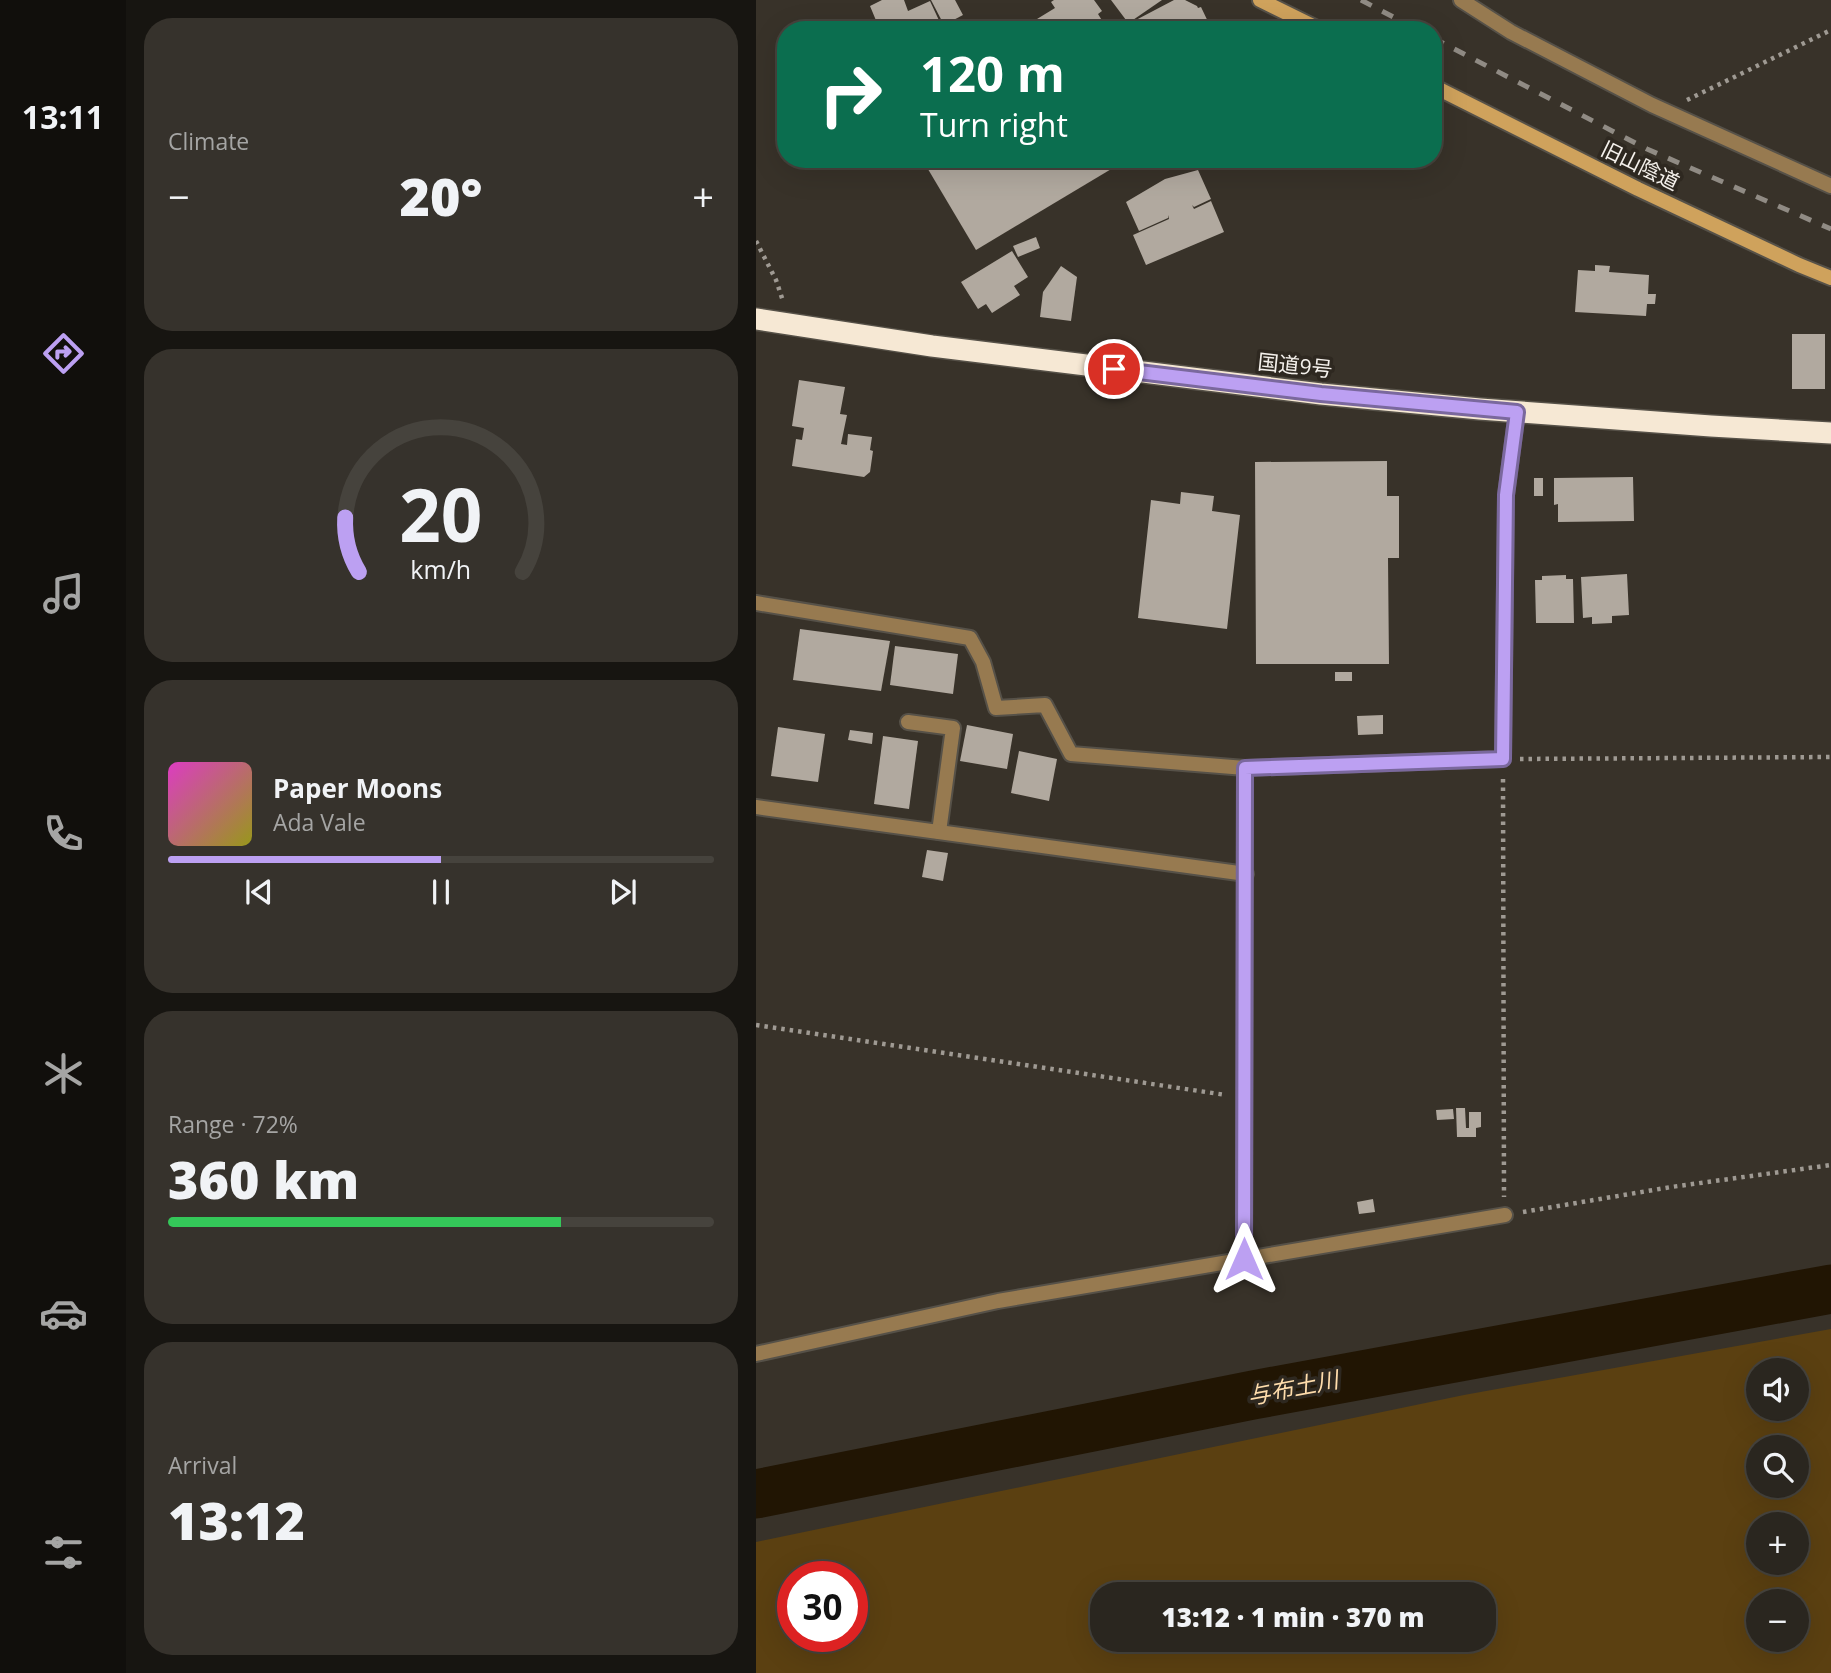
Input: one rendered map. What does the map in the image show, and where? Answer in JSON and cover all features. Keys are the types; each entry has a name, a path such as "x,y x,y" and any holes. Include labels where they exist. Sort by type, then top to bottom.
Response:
{"highway":[{"name":"国道9号","path":"756,319 932,346 1321,394 1517,412 1831,433"}],"street":[{"path":"1260,0 1303,21"},
{"path":"1461,0 1511,32 1664,111 1831,186"},
{"name":"旧山陰道","path":"1442,91 1638,189 1831,278"},
{"path":"756,603 970,638 984,662 996,708 1045,705 1071,754 1245,768 1503,759 1506,495 1517,412"},
{"path":"908,722 953,728 939,832"},
{"path":"1244,1259 1245,768"},
{"path":"756,807 1246,874"},
{"path":"756,1354 998,1301 1505,1215"}],"path":[{"path":"1664,111 1831,30"},
{"path":"756,241 776,279 790,324"},
{"path":"1831,757 1503,759 1502,1182 1505,1215 1671,1187 1831,1165"},
{"path":"756,1025 1245,1098"}],"shaded area":[{"path":"1831,1329 1831,1673 756,1673 756,1542 1464,1395"}],"building":[{"path":"882,0 904,0 908,11 930,1 939,21 876,21 870,6"},
{"path":"931,0 955,0 963,15 952,21 942,21"},
{"path":"1094,0 1102,11 1098,14 1102,21 1034,21 1055,8 1051,2"},
{"path":"1111,0 1162,0 1131,21 1126,20"},
{"path":"1174,0 1185,0 1198,8 1201,7 1208,21 1134,21"},
{"path":"927,168 1113,168 976,250"},
{"path":"1198,170 1211,199 1194,207 1192,205 1194,209 1211,201 1224,232 1146,265 1133,235 1169,219 1168,215 1168,218 1139,231 1126,202 1165,179"},
{"path":"1036,237 1040,248 1018,257 1013,246"},
{"path":"1012,251 1028,277 1014,286 1020,295 992,313 986,304 978,309 961,282"},
{"path":"1595,265 1610,266 1609,272 1649,275 1648,294 1656,294 1655,304 1647,304 1646,316 1575,312 1578,270 1595,271"},
{"path":"1061,266 1077,277 1071,321 1040,317 1043,292"},
{"path":"1792,334 1825,334 1825,389 1792,389"},
{"path":"799,380 845,387 840,414 847,415 841,444 847,445 848,434 872,437 870,472 864,477 792,466 796,439 802,440 804,428 792,426"},
{"path":"1387,461 1387,496 1399,496 1399,558 1388,558 1389,664 1256,664 1255,462"},
{"path":"1633,477 1634,521 1558,522 1558,504 1554,505 1554,478"},
{"path":"1534,478 1543,478 1543,496 1534,496"},
{"path":"1181,492 1214,496 1212,511 1240,515 1227,629 1138,618 1151,500 1180,504"},
{"path":"1627,574 1629,615 1612,616 1612,623 1592,624 1592,617 1583,618 1581,577"},
{"path":"1566,575 1566,579 1573,579 1574,623 1536,623 1535,580 1542,580 1542,576"},
{"path":"800,629 890,641 881,691 793,680"},
{"path":"895,646 958,654 953,694 890,685"},
{"path":"1335,672 1352,672 1352,681 1335,681"},
{"path":"1383,715 1383,734 1358,735 1357,716"},
{"path":"967,725 1013,734 1007,769 960,761"},
{"path":"778,727 825,734 818,782 771,776"},
{"path":"850,730 873,733 872,744 848,740"},
{"path":"883,736 918,741 909,809 874,804"},
{"path":"1019,751 1057,759 1049,801 1011,793"},
{"path":"927,850 948,853 943,881 922,877"},
{"path":"1456,1108 1465,1108 1466,1128 1469,1128 1469,1112 1481,1112 1481,1127 1476,1128 1476,1137 1457,1137"},
{"path":"1453,1109 1454,1119 1437,1120 1436,1110"},
{"path":"1373,1199 1375,1212 1359,1214 1357,1202"}],"waterway":[{"name":"与布土川","path":"756,1494 1253,1395 1831,1289"}],"railway":[{"path":"1361,0 1401,21"},
{"path":"1442,43 1647,149 1831,229"}],"route":[{"path":"1114,369 1321,394 1517,412 1506,495 1503,759 1245,768 1244,1259"}]}
